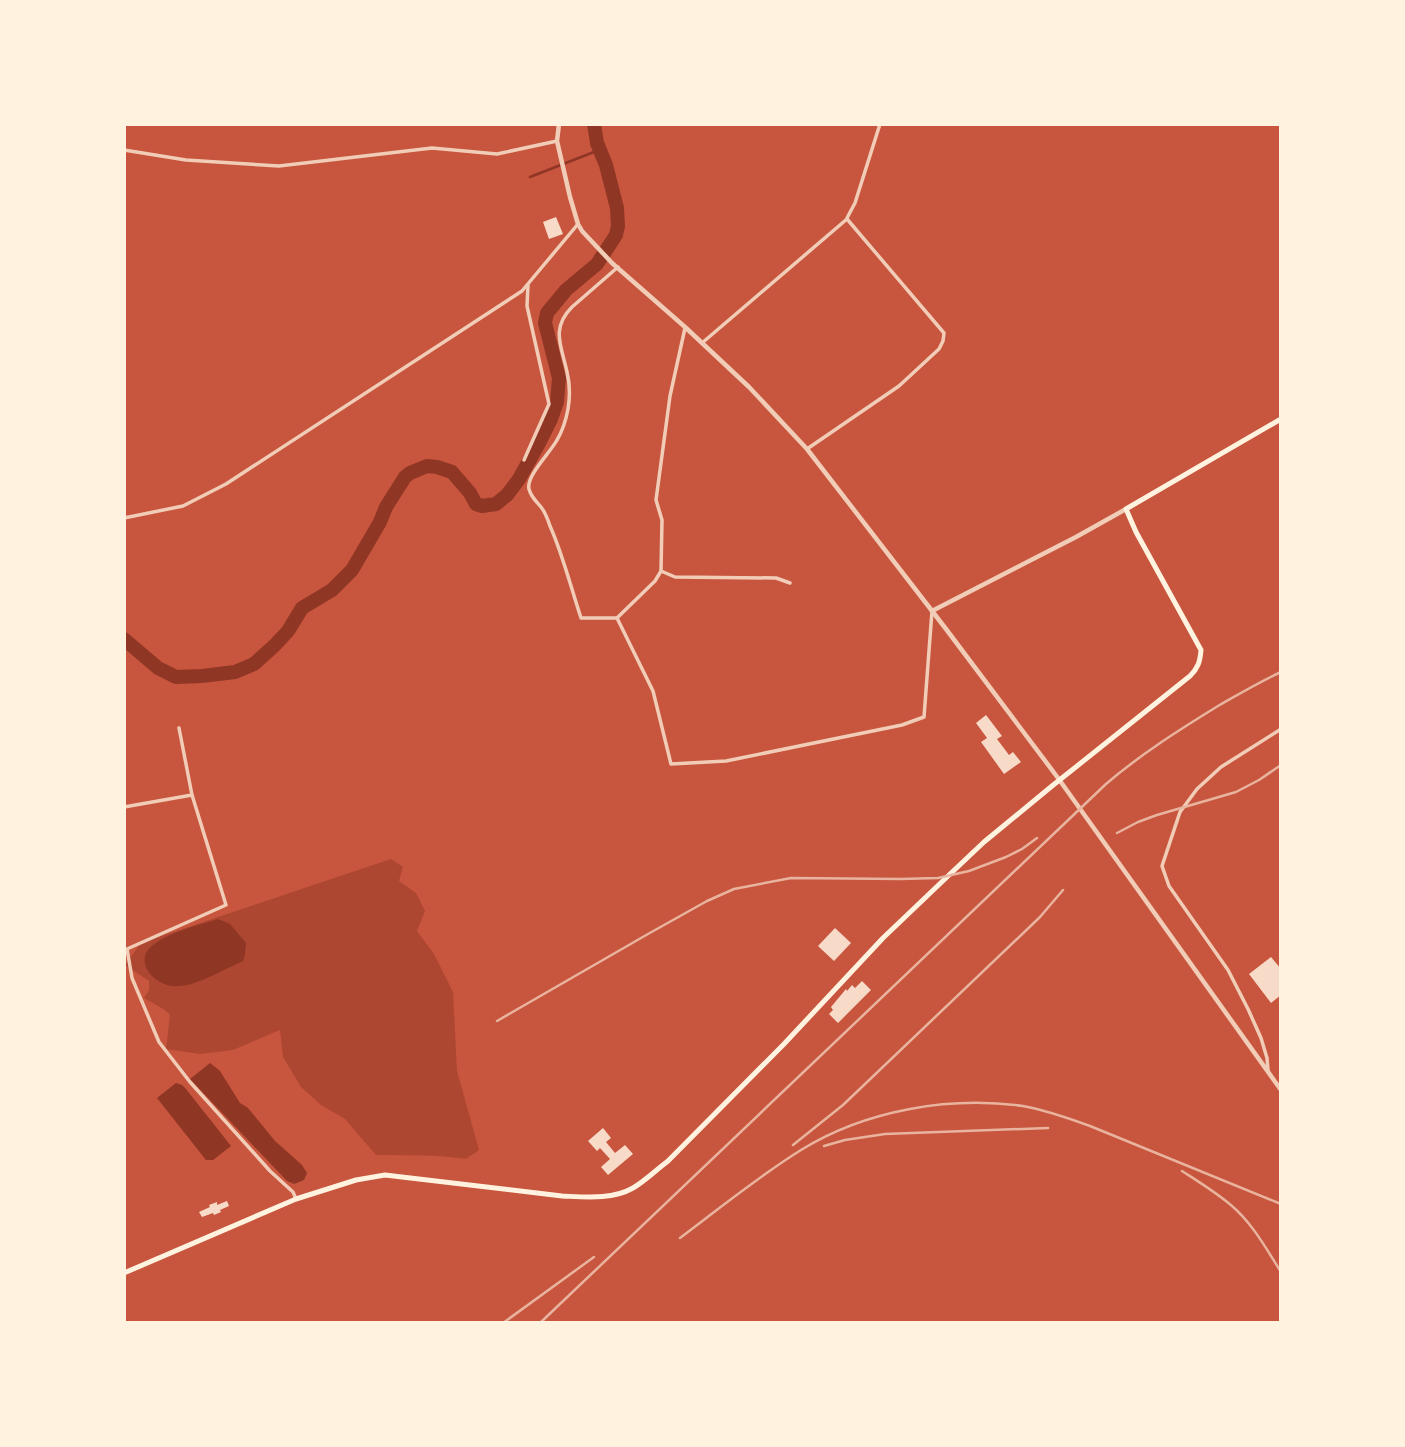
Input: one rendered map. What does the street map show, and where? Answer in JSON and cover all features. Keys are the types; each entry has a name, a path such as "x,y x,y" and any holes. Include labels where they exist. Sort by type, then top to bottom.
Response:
{"main road":[{"path":"124,1273 296,1199 356,1180 385,1175 562,1196 613,1195 631,1189 657,1169 784,1044 883,937 968,858 1197,669 1201,650 1126,509 1281,418"}],"street":[{"path":"559,124 556,141 560,157 578,224 589,240 749,387 807,449 946,629 1111,851 1281,1090"},
{"path":"702,343 847,219 855,203 880,124"},
{"path":"124,150 186,160 279,166 432,148 497,154 556,141"},
{"path":"807,449 899,386 939,349 943,341 944,333 847,219"},
{"path":"124,518 183,506 226,484 522,291 578,224"},
{"path":"618,267 566,313 559,330 569,389 566,418 549,454 529,480 529,489 534,500 551,528 580,618 617,618 655,581 661,571 662,520 656,500 670,396 685,327"},
{"path":"524,460 550,404 527,306 528,283"},
{"path":"932,611 1126,509"},
{"path":"661,571 675,577 776,578 790,583"},
{"path":"617,618 653,691 671,764 726,761 902,725 924,717 932,611"},
{"path":"178,728 192,795 226,905 127,949 132,978 159,1042 190,1082 270,1171 293,1192 296,1199"},
{"path":"1268,1073 1261,1038 1233,979 1169,886 1162,866 1180,813 1197,789 1222,767 1281,729"},
{"path":"124,807 192,795"}],"shaded area":[{"path":"391,859 403,867 399,881 416,893 425,911 417,931 434,954 453,992 457,1071 479,1150 466,1159 376,1155 345,1119 321,1105 301,1087 283,1057 280,1030 233,1050 200,1054 166,1049 170,1015 144,998 149,990 149,981 125,965 141,943"},
{"path":"218,919 230,924 246,943 243,961 188,985 172,986 152,976 145,964 145,957 153,945 176,932"},
{"path":"210,1063 220,1071 240,1103 248,1108 275,1141 302,1165 307,1173 304,1180 294,1184 287,1181 190,1079"},
{"path":"176,1083 186,1089 231,1146 213,1160 206,1160 157,1098"}],"building":[{"path":"556,217 563,234 549,239 543,222"},
{"path":"986,715 1002,736 997,739 1009,755 1013,752 1021,762 1004,774 981,742 987,738 976,723"},
{"path":"835,928 851,943 834,961 818,946"},
{"path":"1271,957 1281,969 1281,995 1271,1003 1249,974"},
{"path":"862,981 871,990 838,1023 829,1014 833,1010 831,1007 846,989 847,991 852,985 855,988"},
{"path":"603,1128 611,1138 606,1142 615,1153 625,1145 633,1154 608,1175 601,1167 610,1159 600,1148 597,1151 588,1141"},
{"path":"227,1201 229,1206 214,1215 213,1213 202,1217 199,1212 210,1207 209,1205"}],"waterway":[{"path":"124,639 158,668 176,677 235,672 254,664 288,631 302,608 332,590 352,570 386,507 410,473 427,466 452,472 476,504 482,506 496,504 507,495 539,443 557,402 559,378 545,323 547,313 566,290 597,264 616,235 617,208 606,165 597,143 594,124"},
{"path":"530,177 599,150"}],"railway":[{"path":"540,1323 1106,784 1189,724 1281,672"},
{"path":"1117,833 1157,815 1236,792 1281,765"},
{"path":"497,1021 707,901 734,889 791,878 938,878 969,871 1006,857 1037,838"},
{"path":"793,1145 843,1105 1040,917 1063,890"},
{"path":"680,1238 770,1170 826,1136 880,1116 909,1109 966,1103 1023,1106 1057,1114 1281,1204"},
{"path":"824,1146 885,1134 1048,1128"},
{"path":"1182,1171 1240,1213 1281,1272"},
{"path":"503,1323 594,1257"}]}
